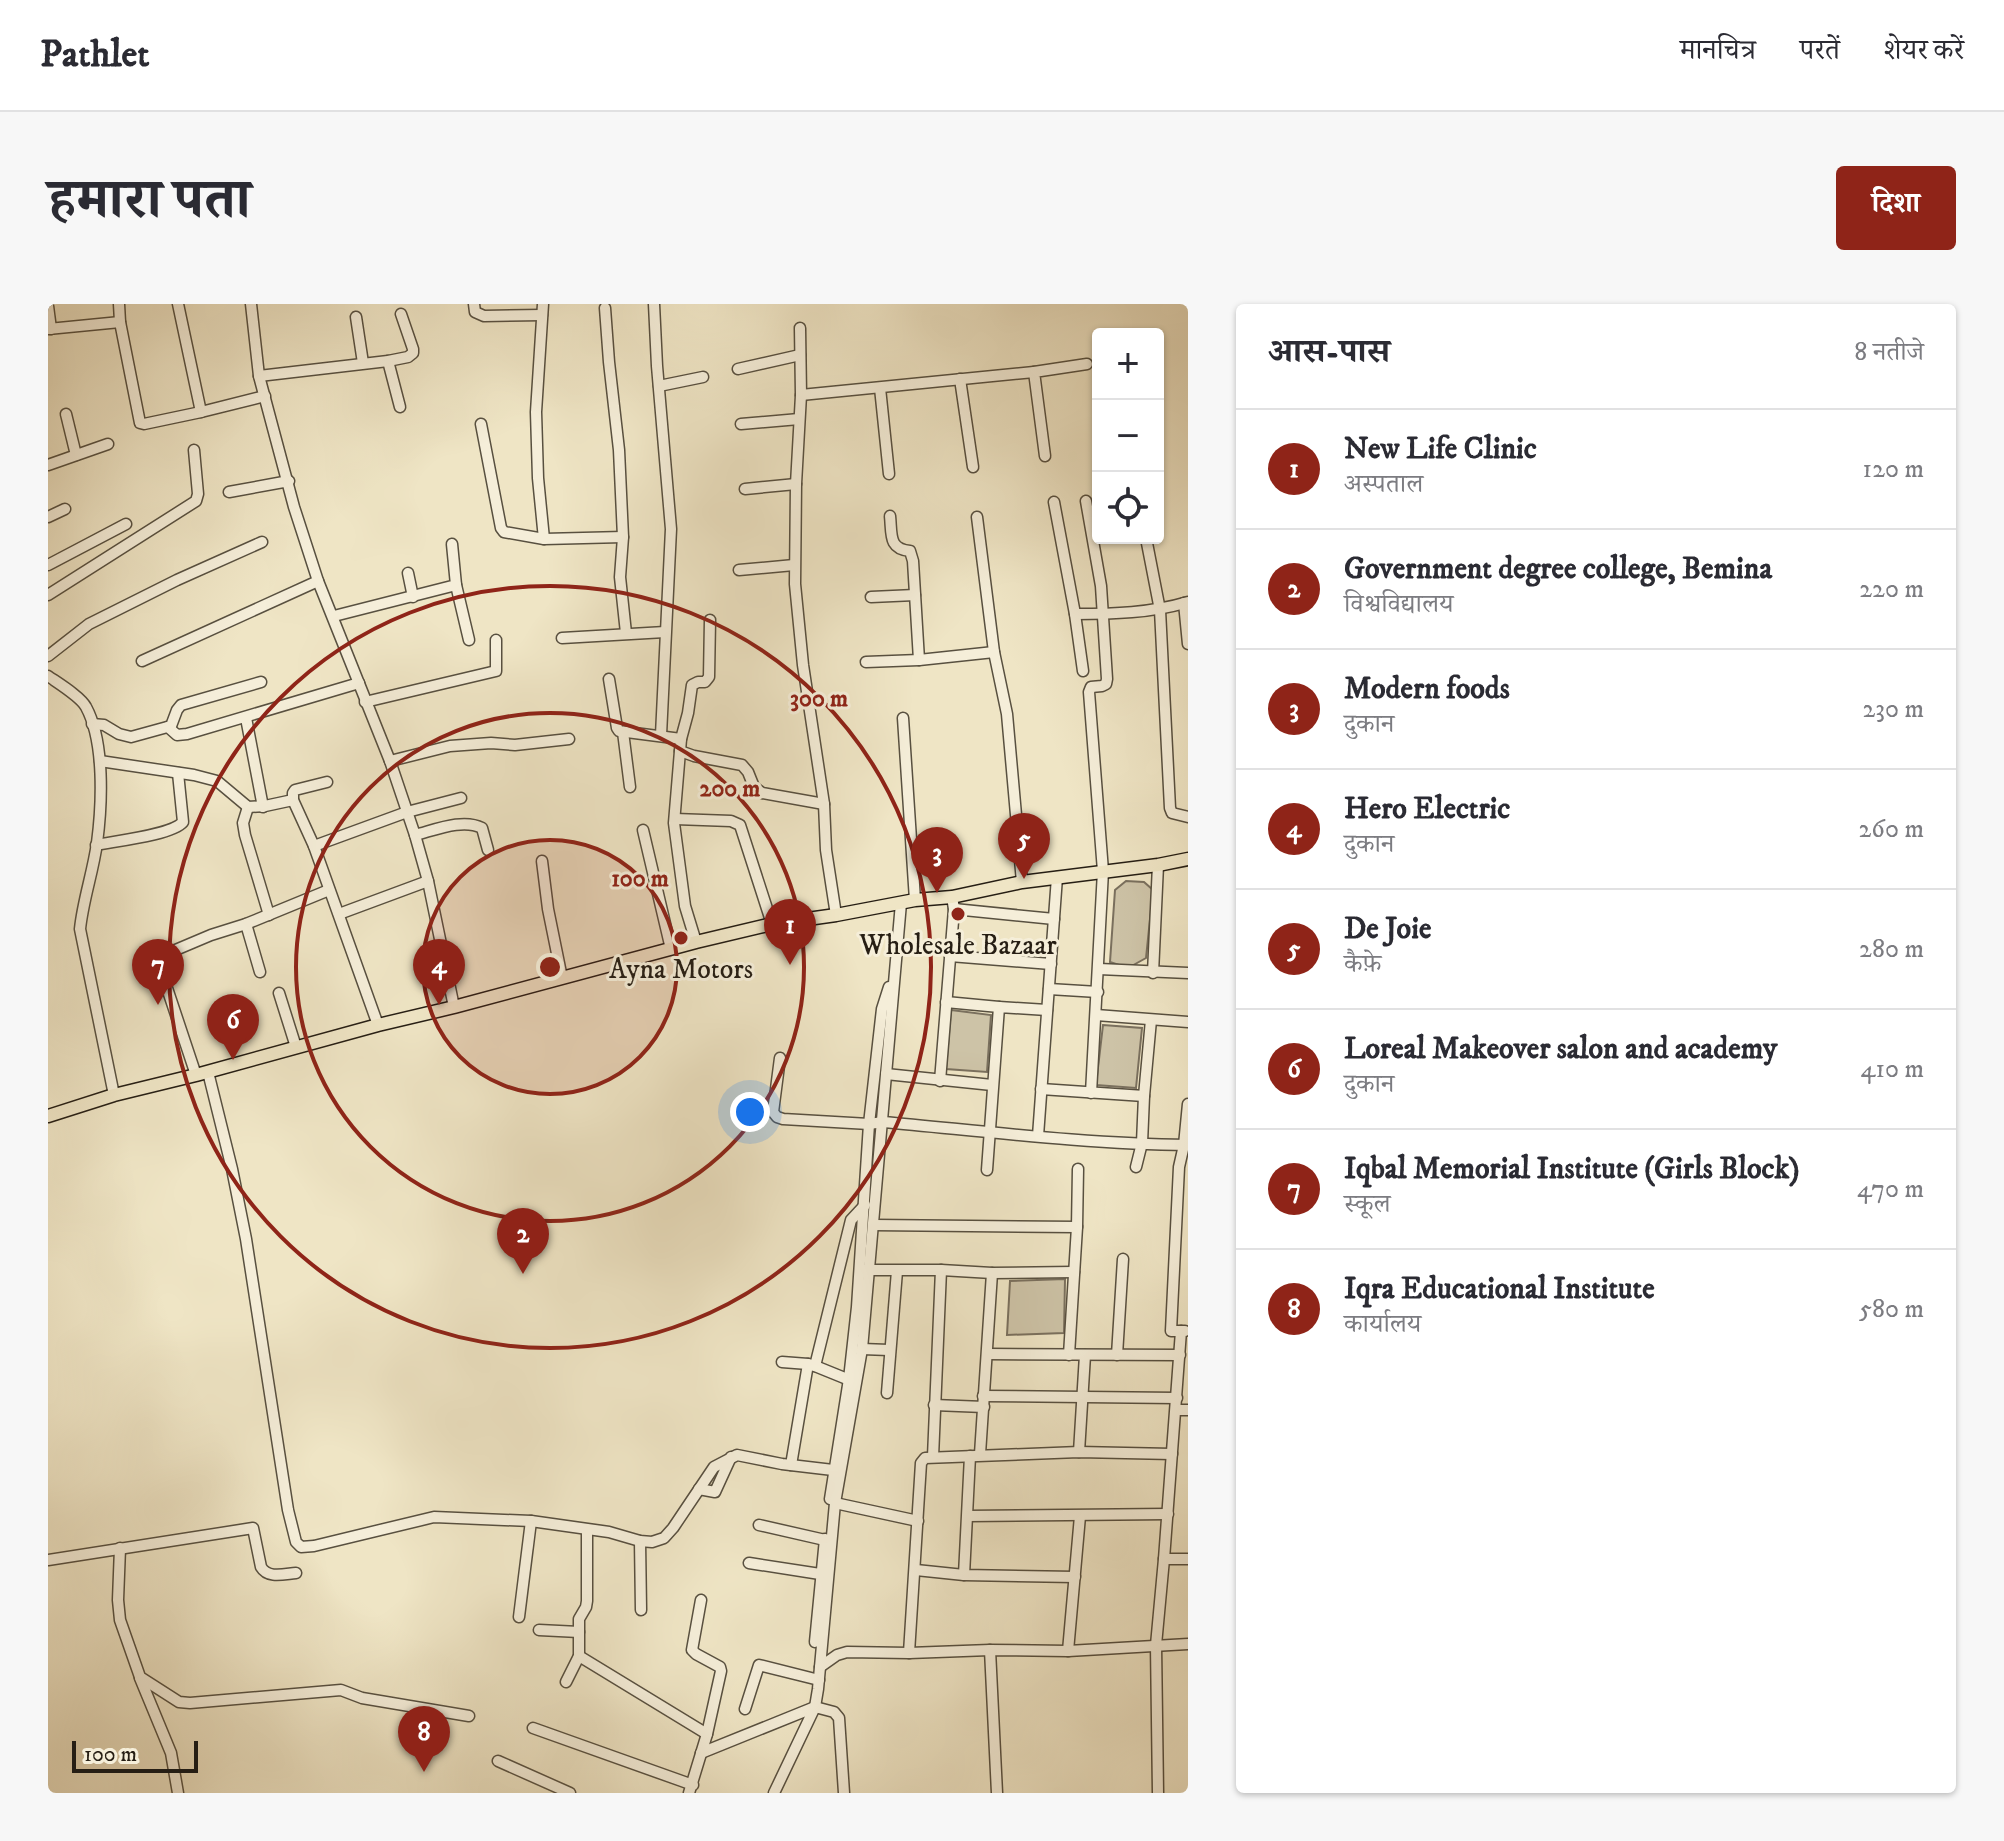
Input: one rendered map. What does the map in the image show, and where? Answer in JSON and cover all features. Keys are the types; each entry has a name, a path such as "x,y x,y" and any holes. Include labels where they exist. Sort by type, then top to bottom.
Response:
{"main road":[{"path":"48,1116 114,1095 772,924 915,900 953,903 1022,882 1188,859"}],"street":[{"path":"119,304 140,423 265,396"},
{"path":"178,304 201,412"},
{"path":"251,304 259,376 294,507 318,581 390,761 415,835 428,881 454,1007"},
{"path":"474,304 475,312 484,316 542,310 536,412 544,539"},
{"path":"654,304 671,529 661,735"},
{"path":"48,306 50,329 120,322"},
{"path":"605,308 619,450 623,537 620,577 626,633"},
{"path":"259,376 408,357 413,353 401,314"},
{"path":"356,317 363,363"},
{"path":"800,328 801,395 794,565 803,665 824,804 826,850 836,915"},
{"path":"738,369 800,355"},
{"path":"388,361 400,407"},
{"path":"801,395 1087,364"},
{"path":"1034,372 1045,456"},
{"path":"659,386 703,377"},
{"path":"960,379 973,467"},
{"path":"880,388 889,474"},
{"path":"66,414 76,455"},
{"path":"741,424 799,419"},
{"path":"481,424 504,532 544,539 623,537"},
{"path":"48,465 108,444"},
{"path":"48,595 196,501 194,450"},
{"path":"229,492 289,481"},
{"path":"745,489 796,484"},
{"path":"1086,501 1104,614 1107,679 1106,684 1091,687 1089,692 1103,871 1091,1093"},
{"path":"1054,502 1083,671"},
{"path":"48,517 65,509"},
{"path":"890,516 894,544 899,550 912,554 919,660"},
{"path":"977,517 994,652 1007,714 1022,882"},
{"path":"48,565 126,524"},
{"path":"48,656 89,624 262,542"},
{"path":"452,544 456,585 469,640"},
{"path":"1147,544 1160,610 1170,808 1172,813 1188,817"},
{"path":"739,570 794,565"},
{"path":"408,573 413,597"},
{"path":"142,661 318,581"},
{"path":"334,616 456,585"},
{"path":"871,597 915,595"},
{"path":"1075,614 1160,610 1186,603 1188,644"},
{"path":"696,942 685,906 675,819 681,739 692,685 708,680 710,620"},
{"path":"562,638 665,632"},
{"path":"365,702 496,671 496,640"},
{"path":"866,662 994,652"},
{"path":"48,676 85,705 100,761 96,845 80,929 114,1095"},
{"path":"609,679 617,728 623,732 681,739"},
{"path":"92,724 104,725 131,737 171,726 181,705 261,682"},
{"path":"168,727 177,735 187,734 359,683"},
{"path":"246,718 263,807"},
{"path":"903,718 915,900"},
{"path":"623,732 630,787"},
{"path":"390,761 450,746 515,745 569,739"},
{"path":"680,751 742,765 754,787 762,793 824,804"},
{"path":"100,761 217,781 248,807 293,800"},
{"path":"96,845 181,826 178,773"},
{"path":"327,782 295,790 293,800 314,846 378,1025"},
{"path":"314,846 407,812 461,798"},
{"path":"248,807 244,817 245,835 269,915"},
{"path":"675,819 731,821 740,825 772,924"},
{"path":"415,835 475,824 482,828 488,850"},
{"path":"643,830 671,949"},
{"path":"542,861 562,978"},
{"path":"1153,973 1158,865"},
{"path":"1038,1136 1057,877"},
{"path":"339,914 428,881"},
{"path":"329,890 166,954 159,964 202,1074 232,1169 246,1239 288,1510 296,1542 301,1547 314,1546 434,1517 531,1521 609,1532 652,1542 664,1538 714,1467 731,1457 737,1455 833,1470"},
{"path":"774,1793 815,1707 819,1680 835,1503 853,1381 864,1270 874,1225 901,903"},
{"path":"940,1081 953,903 1054,919"},
{"path":"246,924 260,972"},
{"path":"950,956 1051,964"},
{"path":"1099,969 1188,973"},
{"path":"820,1665 814,1650 820,1574 833,1470 862,1349 869,1124 882,1009 894,974"},
{"path":"1049,989 1098,992"},
{"path":"279,993 296,1047"},
{"path":"946,1002 1047,1010"},
{"path":"987,1170 999,1007"},
{"path":"1096,1015 1188,1022"},
{"path":"1136,1167 1142,1143 1151,1020"},
{"path":"780,1058 773,1112 783,1119 869,1124 883,1122 1186,1145"},
{"path":"886,1074 992,1085"},
{"path":"1041,1089 1144,1096"},
{"path":"1158,1793 1156,1645 1180,1355 1183,1223 1179,1167 1186,1145 1188,1104"},
{"path":"1069,1355 1078,1169"},
{"path":"791,1465 811,1365 847,1233 851,1220 865,1205"},
{"path":"874,1225 1077,1227"},
{"path":"1117,1355 1123,1259"},
{"path":"864,1270 1074,1272"},
{"path":"933,1457 941,1270"},
{"path":"887,1393 897,1271"},
{"path":"964,1575 988,1354 992,1273"},
{"path":"862,1349 889,1350"},
{"path":"988,1354 1180,1355"},
{"path":"1079,1452 1085,1355"},
{"path":"782,1362 811,1365 853,1381"},
{"path":"934,1405 1082,1396 1177,1398"},
{"path":"1176,1410 1188,1410"},
{"path":"909,1653 921,1463 925,1458 1079,1452 1172,1454"},
{"path":"699,1489 715,1492 731,1457"},
{"path":"835,1503 918,1521"},
{"path":"968,1516 1168,1514"},
{"path":"1068,1651 1080,1516"},
{"path":"519,1617 531,1521"},
{"path":"759,1525 825,1540"},
{"path":"48,1560 253,1528 264,1572 270,1575 296,1573"},
{"path":"566,1682 579,1656 579,1619 587,1601 587,1530"},
{"path":"640,1541 641,1610"},
{"path":"120,1548 120,1620 171,1753 178,1793"},
{"path":"1164,1559 1188,1559"},
{"path":"749,1563 820,1574"},
{"path":"916,1570 964,1575 1075,1577"},
{"path":"533,1728 691,1789 721,1671 720,1667 692,1650 701,1600"},
{"path":"539,1630 579,1632"},
{"path":"820,1665 847,1652 1068,1651 1188,1644"},
{"path":"990,1650 997,1793"},
{"path":"579,1656 707,1734"},
{"path":"745,1709 759,1665 819,1680"},
{"path":"140,1677 179,1702 341,1690 362,1698 469,1716"},
{"path":"701,1753 815,1707 834,1712 839,1718 844,1793"},
{"path":"498,1761 570,1793"}],"shaded area":[{"path":"1126,881 1144,882 1153,890 1146,958 1128,968 1110,962 1115,890"},
{"path":"951,1010 991,1015 987,1072 946,1069"},
{"path":"1103,1025 1142,1028 1136,1088 1096,1085"},
{"path":"1065,1279 1064,1333 1007,1335 1010,1281"}],"place":[{"name":"De Joie","path":"1024,879"},
{"name":"Modern foods","path":"937,893"},
{"name":"Wholesale Bazaar","path":"958,914"},
{"name":"Ayna Motors","path":"681,938"},
{"name":"New Life Clinic","path":"790,965"},
{"name":"Iqbal Memorial Institute (Girls Block)","path":"158,1005"},
{"name":"Hero Electric","path":"439,1005"},
{"name":"Loreal Makeover salon and academy","path":"233,1060"},
{"name":"Government degree college, Bemina","path":"523,1274"},
{"name":"Iqra Educational Institute","path":"424,1772"}]}
